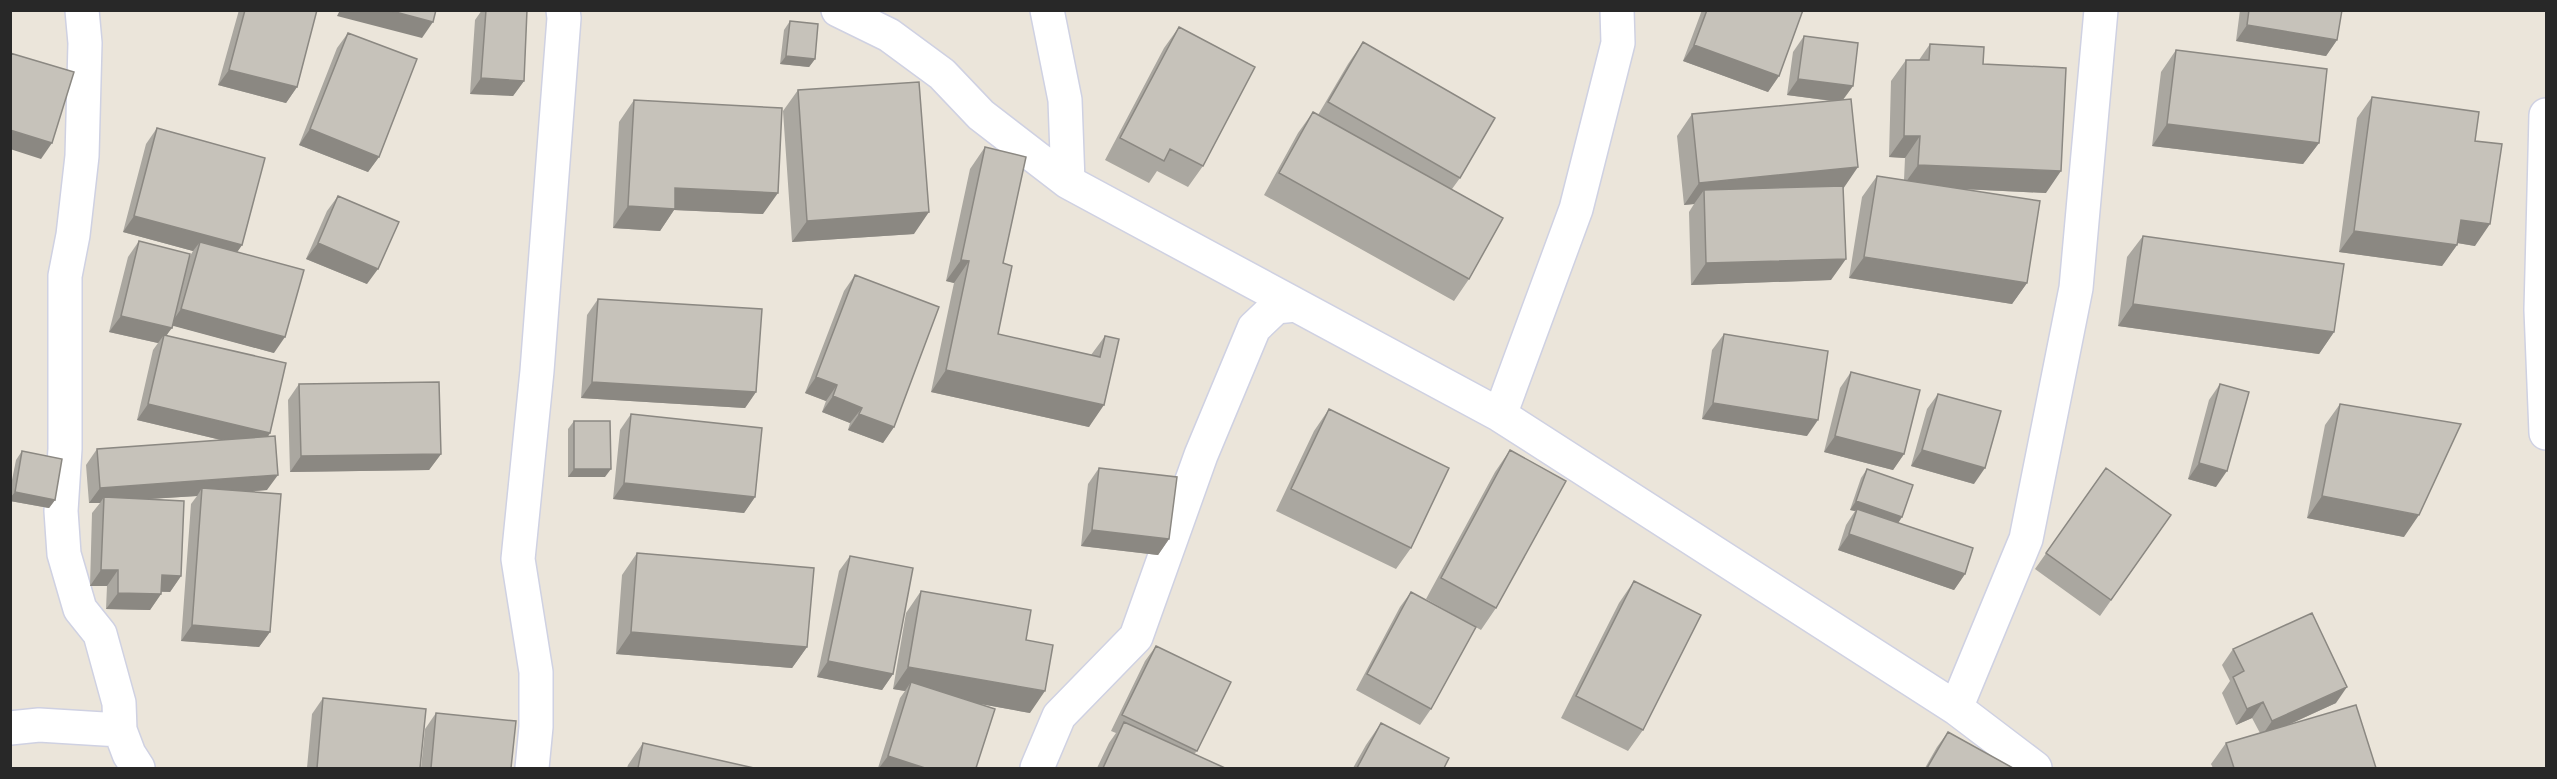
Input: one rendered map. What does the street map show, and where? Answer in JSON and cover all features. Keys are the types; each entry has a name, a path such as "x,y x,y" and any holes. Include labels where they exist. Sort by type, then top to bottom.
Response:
{"street":[{"path":"82,10 85,43 82,156 73,235 65,276 65,449 61,511 64,554 80,609 100,634 119,703 120,730 129,754 138,768"},
{"path":"532,768 536,727 537,672 518,559 538,360 564,18 562,10"},
{"path":"838,10 889,35 942,74 981,115 1068,182 1500,415 1956,708 2035,768"},
{"path":"1047,10 1065,100 1068,182"},
{"path":"1500,415 1576,209 1618,43 1617,10"},
{"path":"1956,708 2026,538 2076,288 2101,10"},
{"path":"2547,115 2541,310 2547,433"},
{"path":"1037,768 1059,716 1136,637 1201,455 1254,327 1276,307 1295,305"},
{"path":"10,728 39,725 120,730"}],"building":[{"path":"245,10 317,10 297,87 229,70"},
{"path":"388,10 436,10 433,22"},
{"path":"486,10 527,10 524,81 481,78"},
{"path":"1707,10 1803,10 1779,76 1694,45"},
{"path":"2249,10 2342,10 2337,40 2247,25"},
{"path":"790,21 818,24 815,59 786,56"},
{"path":"1179,27 1255,67 1203,166 1170,149 1164,161 1120,138"},
{"path":"348,33 417,59 379,157 310,129"},
{"path":"1804,36 1858,43 1853,86 1798,79"},
{"path":"1363,42 1495,118 1460,178 1328,102"},
{"path":"1930,44 1984,47 1983,64 2066,68 2061,171 1918,165 1920,136 1904,136 1906,60 1929,60"},
{"path":"2176,50 2327,69 2319,143 2167,124"},
{"path":"10,53 74,72 52,143 10,130"},
{"path":"919,82 929,212 807,221 798,90"},
{"path":"2372,97 2479,112 2475,141 2502,144 2490,224 2461,220 2457,245 2354,231"},
{"path":"1851,99 1858,167 1699,183 1692,114"},
{"path":"634,100 782,108 778,193 675,188 675,209 628,206"},
{"path":"1313,112 1503,218 1469,279 1279,173"},
{"path":"157,128 265,158 242,245 134,216"},
{"path":"985,147 1026,157 1003,263 1012,266 998,334 1100,357 1105,336 1119,339 1104,405 946,370 969,261 961,260"},
{"path":"1877,176 2040,201 2027,283 1864,257"},
{"path":"1843,186 1846,259 1706,263 1704,190"},
{"path":"338,196 399,222 378,269 318,243"},
{"path":"2143,236 2344,264 2334,332 2133,304"},
{"path":"139,241 190,254 172,328 121,316"},
{"path":"200,242 304,270 285,337 181,309"},
{"path":"855,275 939,307 894,427 859,414 862,408 833,396 837,385 816,377"},
{"path":"598,299 762,309 756,392 592,382"},
{"path":"1724,334 1828,351 1818,420 1713,403"},
{"path":"164,335 286,363 270,433 148,404"},
{"path":"1851,372 1920,390 1904,454 1835,436"},
{"path":"439,382 441,454 301,456 299,384"},
{"path":"2220,384 2249,392 2227,471 2199,463"},
{"path":"1938,394 2001,411 1985,468 1922,450"},
{"path":"2340,404 2461,424 2419,515 2322,496"},
{"path":"1329,409 1449,468 1411,548 1291,489"},
{"path":"631,414 762,428 755,497 624,483"},
{"path":"574,421 610,421 611,469 574,469"},
{"path":"275,436 278,475 100,488 97,449"},
{"path":"1510,450 1566,481 1496,608 1441,578"},
{"path":"22,451 62,459 55,500 15,492"},
{"path":"1099,468 1177,477 1169,539 1092,530"},
{"path":"2106,468 2171,515 2111,600 2046,553"},
{"path":"1867,469 1913,485 1902,517 1856,501"},
{"path":"202,488 281,494 270,632 192,625"},
{"path":"104,497 184,501 181,576 162,575 161,594 118,593 118,570 101,570"},
{"path":"1857,509 1973,548 1965,574 1849,534"},
{"path":"637,553 814,568 807,647 631,632"},
{"path":"850,556 913,568 893,674 828,661"},
{"path":"1634,581 1701,615 1643,730 1576,696"},
{"path":"921,591 1031,610 1026,640 1053,645 1045,691 908,667"},
{"path":"1411,592 1476,627 1431,709 1367,674"},
{"path":"2312,613 2347,687 2272,721 2263,702 2247,709 2233,677 2244,671 2233,649"},
{"path":"1156,646 1231,682 1197,751 1122,715"},
{"path":"911,682 995,709 976,768 925,768 888,756"},
{"path":"323,698 426,709 420,768 317,768"},
{"path":"2356,705 2376,768 2234,768 2226,743"},
{"path":"436,713 516,721 511,768 431,768"},
{"path":"1124,722 1225,768 1103,768"},
{"path":"1381,723 1449,758 1444,768 1357,768"},
{"path":"1948,732 2013,768 1927,768"},
{"path":"643,743 754,768 638,768"}]}
